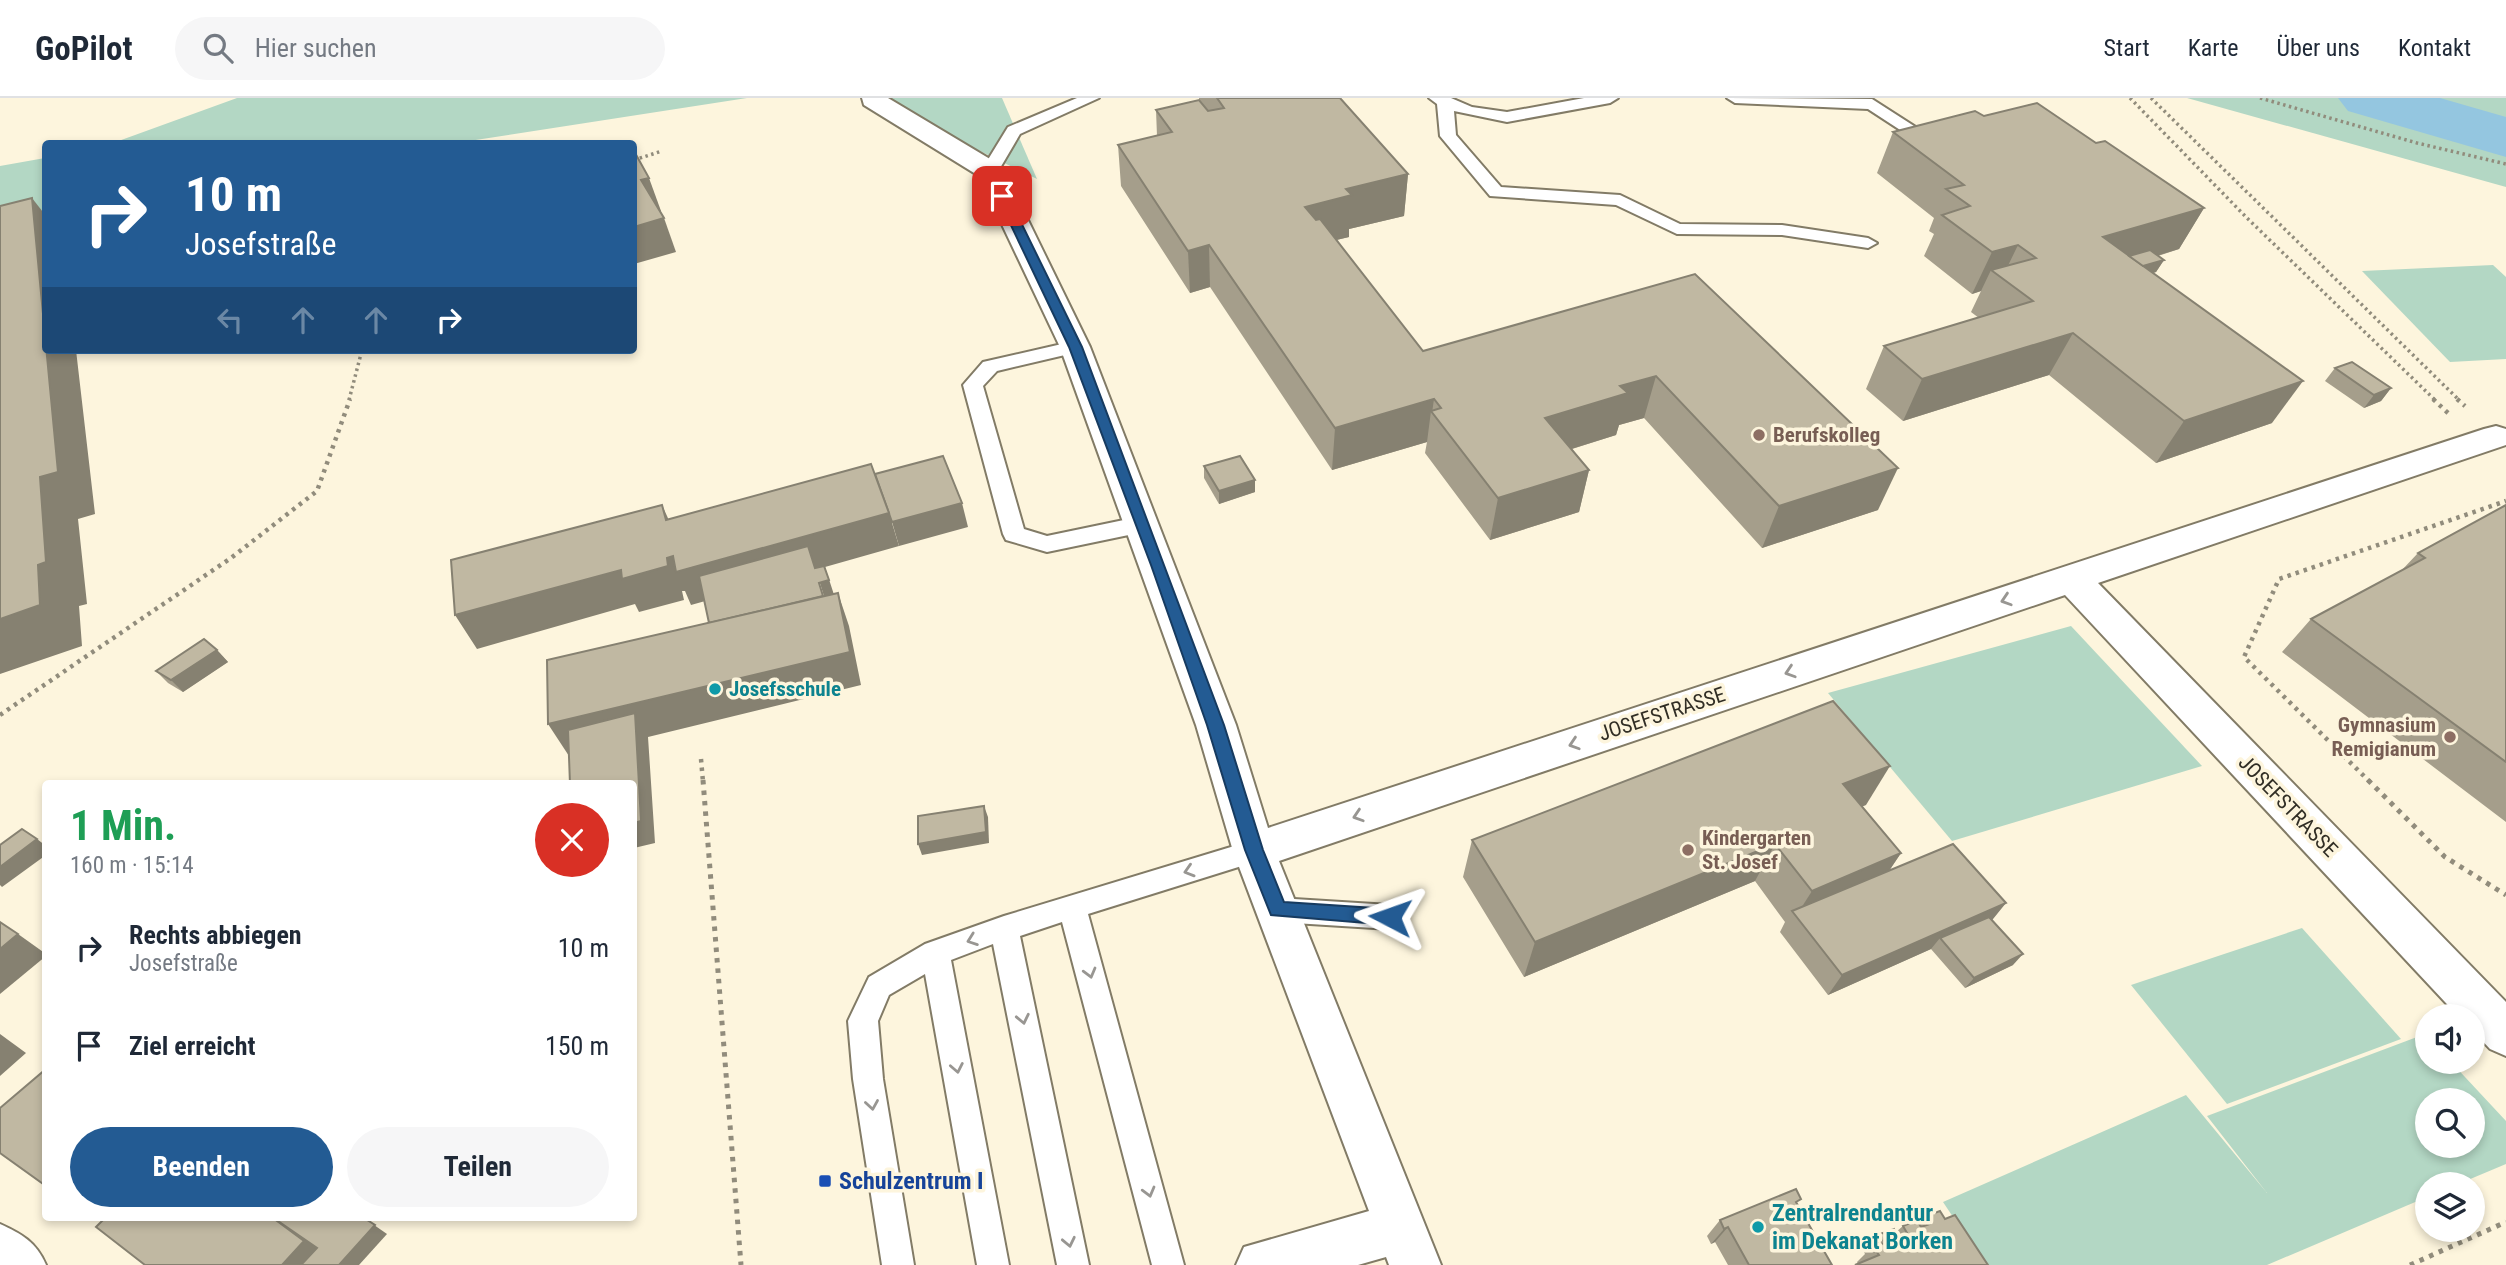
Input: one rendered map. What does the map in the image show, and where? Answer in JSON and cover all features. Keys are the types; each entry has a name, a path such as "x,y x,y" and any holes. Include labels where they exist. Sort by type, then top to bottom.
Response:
{"street":[{"path":"873,100 990,170 1075,347 1216,725 1254,850 1408,1247 1262,1265"},
{"name":"JOSEFSTRASSE","path":"1254,850 2488,440"},
{"name":"JOSEFSTRASSE","path":"2071,578 2506,1034"},
{"path":"0,1250 20,1265"}],"lane":[{"path":"990,170 1014,131 1091,98"},
{"path":"1441,100 1468,111 1507,117 1610,98"},
{"path":"1735,98 1872,104 1920,135"},
{"path":"1441,100 1448,136 1496,192 1620,200 1677,229 1782,230 1868,243"},
{"path":"1075,347 990,366 973,385 1014,534 1047,544 1143,524"},
{"path":"898,1265 868,1079 863,1021 879,986 935,953 1004,928 1254,850"},
{"path":"1072,907 1168,1265"},
{"path":"1278,910 1390,917"},
{"path":"1004,928 1073,1265"},
{"path":"935,953 993,1265"}],"path":[{"path":"2130,98 2247,218 2488,440"},
{"path":"2151,98 2488,440"},
{"path":"2260,98 2417,143 2506,164"},
{"path":"637,159 662,151"},
{"path":"0,715 231,558 317,491 354,386 361,354"},
{"path":"2506,501 2279,579 2244,657 2445,857 2506,895"},
{"path":"701,759 741,1265"},
{"path":"2410,1265 2506,1222"}],"green space":[{"path":"237,98 747,98 475,140 121,140"},
{"path":"872,98 1002,98 1037,179"},
{"path":"2187,98 2506,98 2506,187"},
{"path":"42,159 42,246 0,257 0,166"},
{"path":"2493,265 2506,277 2506,359 2450,362 2362,271"},
{"path":"2071,626 2202,766 1952,841 1828,693"},
{"path":"2302,928 2401,1039 2227,1104 2131,985"},
{"path":"2415,1038 2415,1074 2462,1074 2475,1088 2415,1088 2415,1158 2485,1158 2485,1098 2506,1121 2506,1164 2485,1173 2415,1172 2415,1202 2267,1265 1985,1265 1943,1202 2186,1095 2267,1193 2207,1116"}],"building":[{"path":"1217,98 1340,98 1408,174 1346,189 1352,195 1305,207 1316,220 1320,219 1423,351 1695,274 1898,468 1779,506 1656,376 1620,386 1628,393 1545,418 1589,470 1498,498 1431,411 1441,408 1434,399 1335,428 1209,245 1188,251 1118,145 1172,132 1156,110 1199,100 1208,111 1224,108"},
{"path":"2037,103 2096,143 2105,141 2204,208 2103,237 2303,381 2184,421 2073,333 1922,379 1884,346 2033,301 1991,270 2036,258 2018,245 1992,252 1942,215 1970,206 1946,189 1964,185 1893,132 1975,111 1984,116"},
{"path":"637,156 649,178 641,180 664,218 637,226"},
{"path":"32,198 42,303 42,354 47,354 58,472 40,477 46,562 38,565 40,605 0,619 0,206"},
{"path":"2150,250 2164,260 2143,266 2129,256"},
{"path":"2352,362 2391,388 2374,395 2335,368"},
{"path":"943,456 962,503 892,522 875,474"},
{"path":"1240,456 1255,480 1219,491 1204,466"},
{"path":"871,464 889,513 676,572 673,556 667,558 668,566 622,579 621,570 455,615 451,560 662,505 666,520"},
{"name":"Gymnasium Remigianum","path":"2506,505 2506,762 2311,619 2425,558 2418,553"},
{"path":"808,546 815,568 824,566 829,580 819,583 823,596 709,623 699,576"},
{"path":"838,593 850,652 548,724 547,660"},
{"path":"204,639 217,650 171,680 156,671"},
{"name":"Kindergarten St. Josef","path":"1833,701 1890,766 1843,784 1901,853 1812,891 1775,844 1535,942 1472,840"},
{"path":"635,713 641,821 637,822 637,780 570,780 568,730"},
{"path":"984,806 986,832 918,844 918,816"},
{"path":"22,829 37,839 0,867 0,845"},
{"path":"1953,844 2006,903 1842,975 1792,911"},
{"path":"1989,917 2023,954 1974,978 1940,938"},
{"path":"0,922 18,934 0,949"},
{"path":"42,1072 42,1183 0,1153 0,1108"},
{"path":"1796,1189 1801,1199 1796,1202 1832,1265 1749,1265 1728,1227 1724,1229 1720,1220"},
{"path":"1940,1211 1945,1219 1955,1215 1988,1265 1855,1265 1879,1255 1873,1247 1885,1243 1880,1234 1894,1229 1898,1236 1907,1233 1903,1226 1917,1220 1921,1227 1930,1224 1926,1216"},
{"path":"102,1221 277,1221 304,1241 282,1265 145,1265 96,1227"},
{"path":"278,1221 369,1221 375,1225 339,1265 301,1265 317,1248"}],"waterway":[{"path":"2370,98 2506,137"}],"place":[{"name":"Berufskolleg","path":"1759,435"},
{"name":"Josefsschule","path":"715,689"},
{"name":"Gymnasium Remigianum","path":"2450,737"},
{"name":"Kindergarten St. Josef","path":"1688,850"},
{"name":"Schulzentrum I","path":"825,1181"},
{"name":"Zentralrendantur im Dekanat Borken","path":"1758,1227"}],"route":[{"path":"1002,196 1075,347 1216,725 1254,850 1278,910 1390,917"}]}
